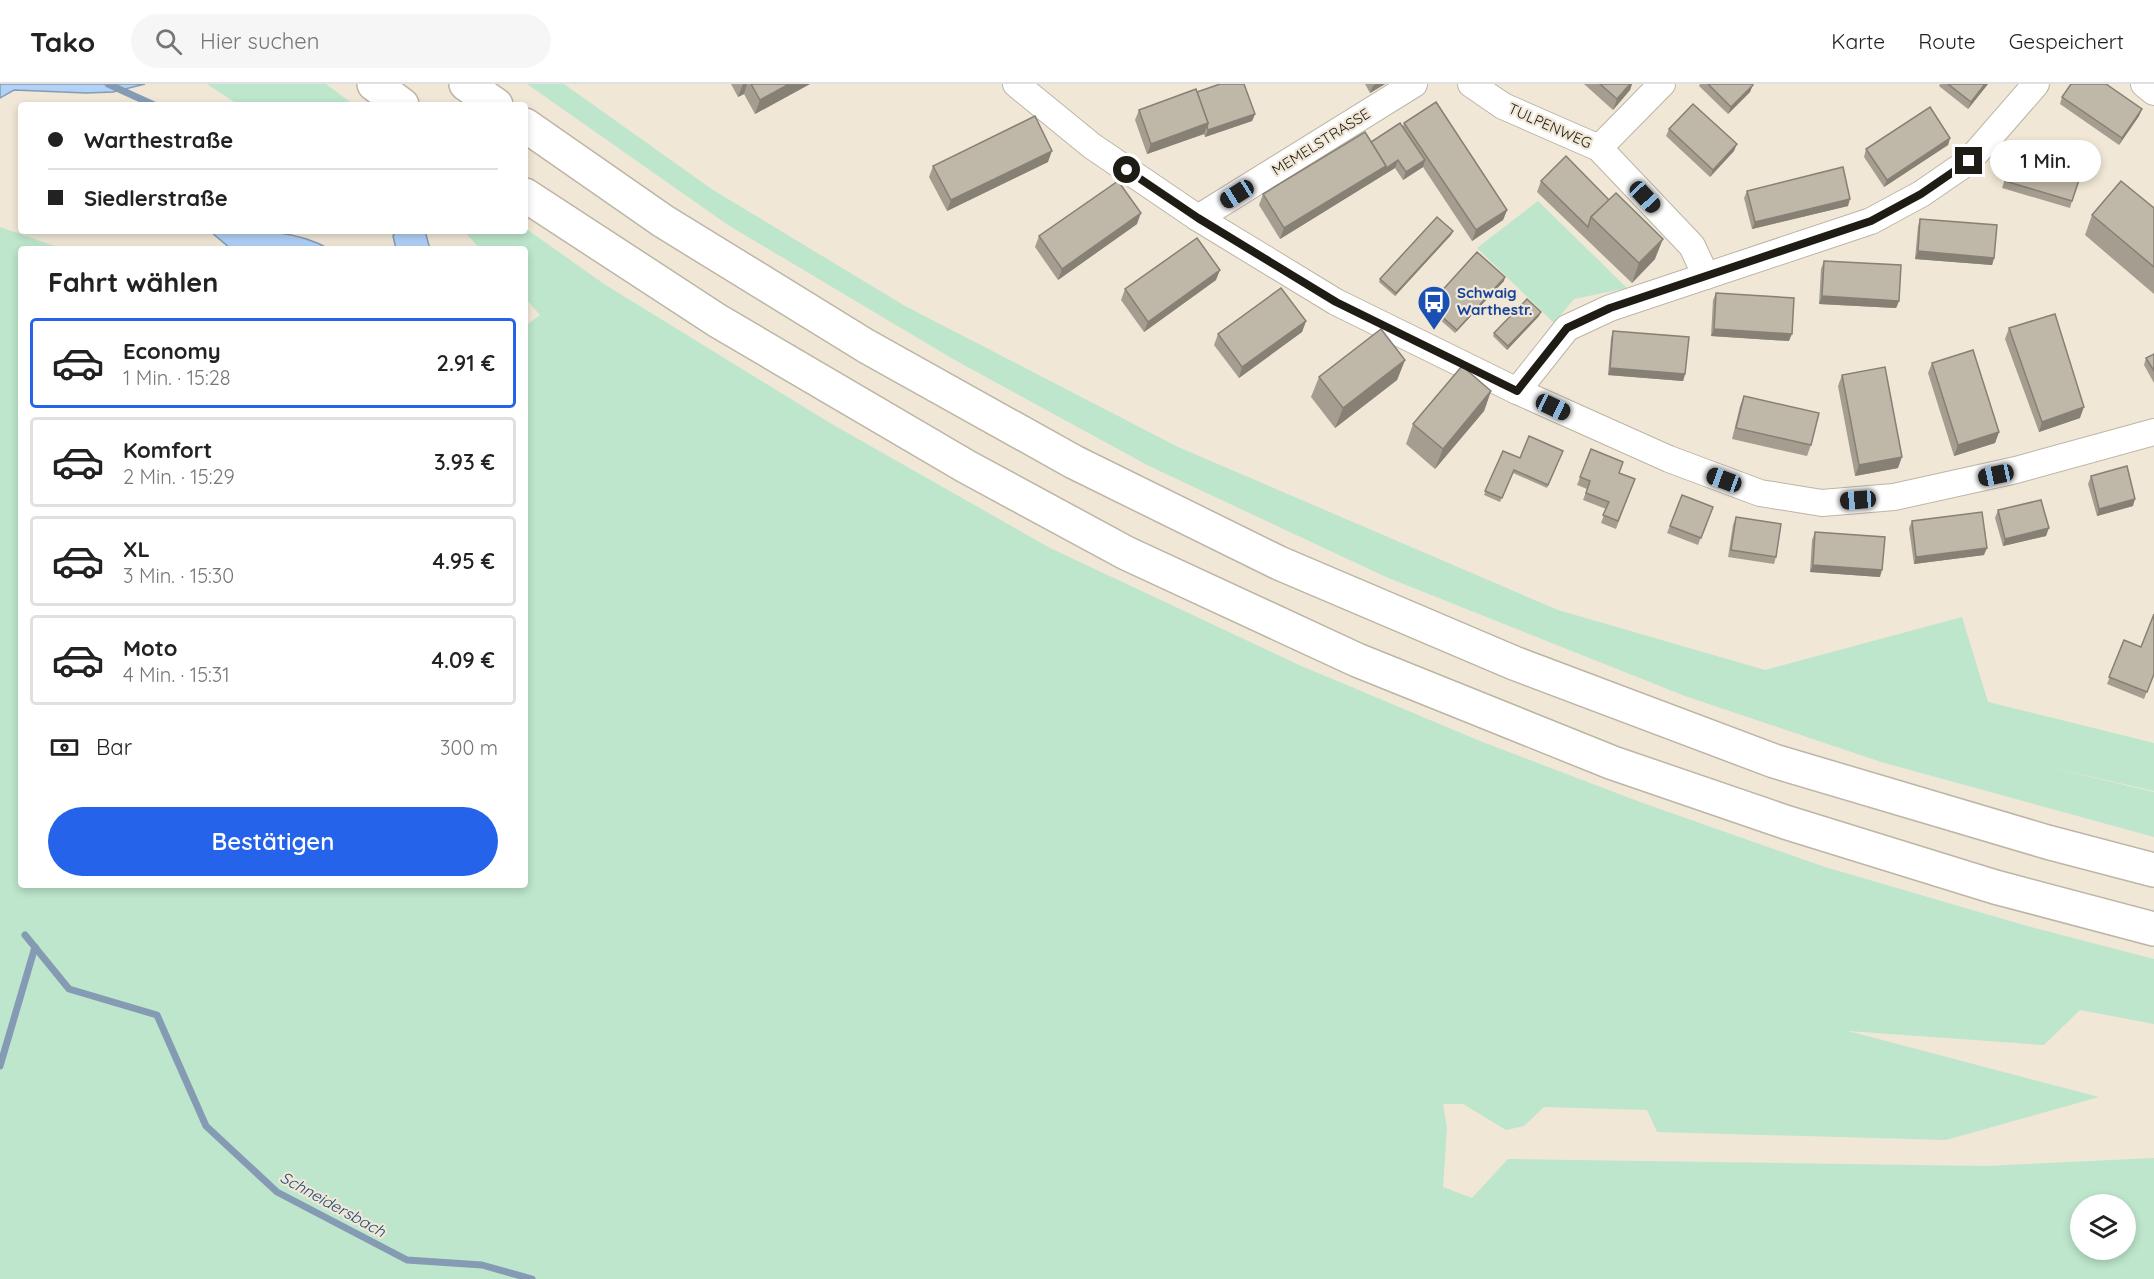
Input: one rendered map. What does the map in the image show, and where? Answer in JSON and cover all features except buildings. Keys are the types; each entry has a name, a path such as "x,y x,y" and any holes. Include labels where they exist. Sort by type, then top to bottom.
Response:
{"highway":[{"path":"374,84 398,102"},
{"path":"466,84 492,102"},
{"path":"528,127 663,221 866,346 1074,462 1279,563 1514,663 1774,761 2047,842 2154,870"},
{"path":"528,197 718,321 967,467 1126,553 1357,660 1613,763 1774,818 1995,887 2154,929"}],"street":[{"path":"1016,84 1092,146 1198,218 1336,302 1517,391 1669,459 1760,493 1822,503 1894,497 2016,470 2154,432"},
{"name":"MEMELSTRASSE","path":"1198,218 1414,84"},
{"name":"TULPENWEG","path":"1471,84 1503,106 1599,148 1692,246 1706,276"},
{"name":"TULPENWEG","path":"1599,148 1662,84"},
{"path":"1517,391 1567,328 1610,308 1871,221 1921,194 1969,161 2036,84"},
{"path":"2144,84 2154,92"}],"green space":[{"path":"207,84 326,84 350,102 234,102"},
{"path":"527,84 564,84 713,190 905,306 1178,447 1558,610 1765,670 1962,617 1988,702 2154,743 2154,791 2032,763 2154,792 2154,837 1881,762 1685,696 1386,577 1149,466 953,359 728,225"},
{"path":"1538,201 1627,288 1574,299 1554,323 1477,248"},
{"path":"0,227 54,246 18,246 18,888 528,888 528,324 540,315 528,301 528,246 477,246 467,234 528,234 528,230 604,284 830,423 1050,548 1299,665 1480,741 1640,802 1825,867 2027,926 2154,959 2154,1024 2080,1010 2044,1045 1848,1031 2099,1097 1946,1140 1657,1132 1647,1110 1544,1107 1524,1126 1506,1130 1463,1104 1443,1104 1447,1128 1443,1187 1472,1198 1508,1159 1986,1166 2154,1158 2154,1279 0,1279"}],"water":[{"path":"0,84 145,84 113,92 14,90 0,98"},
{"path":"214,234 286,234 323,246 228,246"},
{"path":"394,234 426,234 429,246 395,246"}],"waterway":[{"path":"108,84 147,102"},
{"name":"Schneidersbach","path":"25,935 69,989 157,1015 206,1126 277,1192 407,1260 482,1265 532,1279"},
{"path":"0,1066 35,947"}],"place":[{"name":"Schwaig Warthestr.","path":"1434,331"}],"route":[{"path":"1127,170 1198,218 1336,302 1517,391 1567,328 1610,308 1871,221 1921,194 1969,161"}]}
